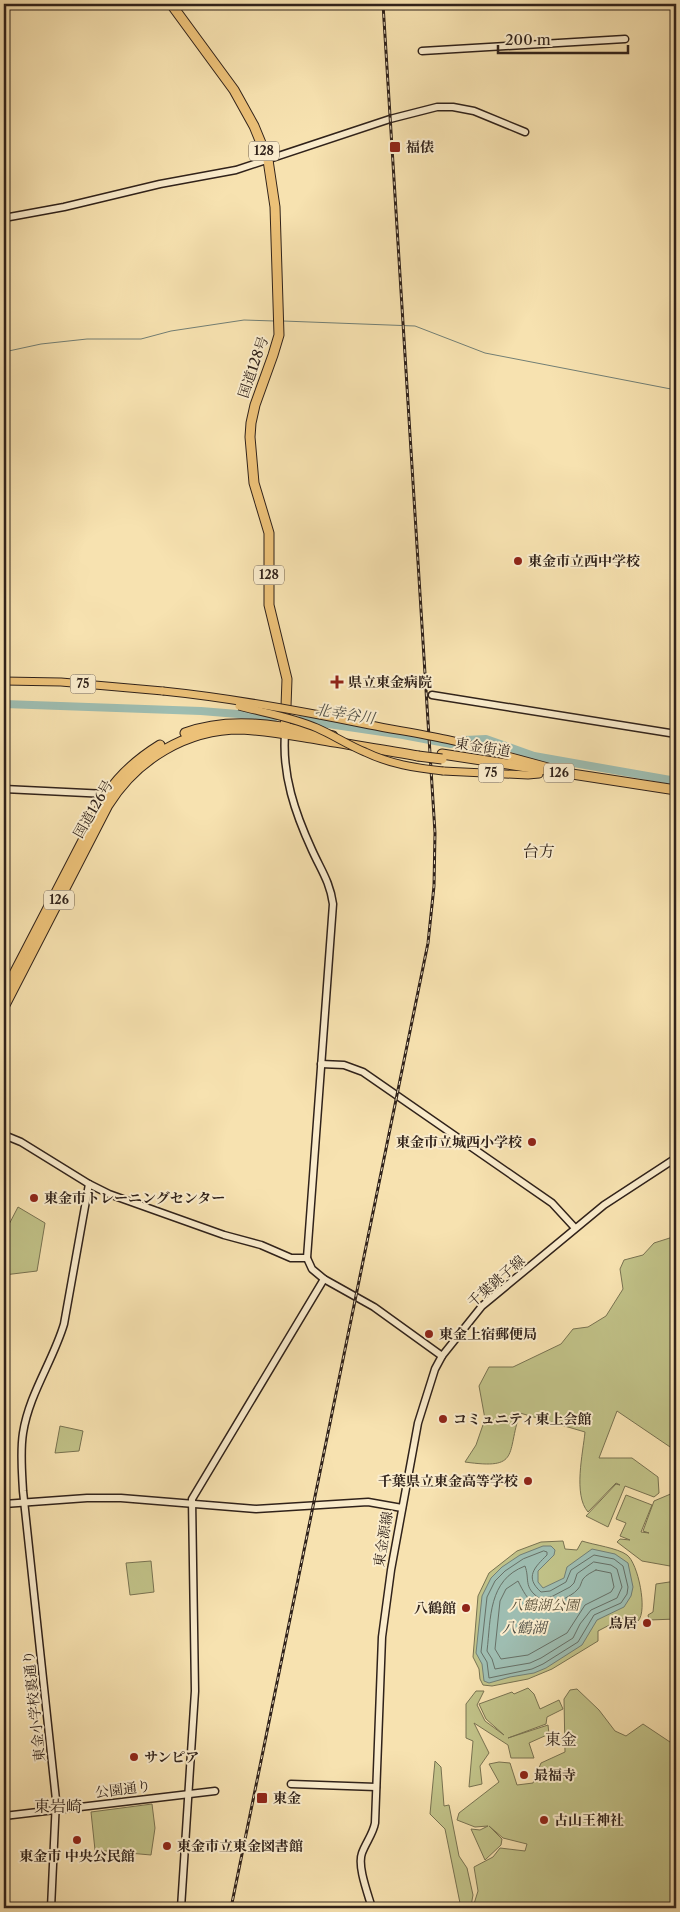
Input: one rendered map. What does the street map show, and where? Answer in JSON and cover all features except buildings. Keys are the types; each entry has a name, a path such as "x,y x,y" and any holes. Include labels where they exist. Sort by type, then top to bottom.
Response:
{"highway":[{"name":"国道128号","path":"171,4 234,90 254,126 268,160 275,207 279,335 274,355 255,405 250,437 254,483 269,533 269,605 285,668 285,731"},
{"name":"国道126号","path":"4,993 107,794 121,776 140,757 183,734 206,727 230,723 285,731"},
{"name":"国道126号","path":"4,1007 108,805 120,787 134,772 165,749 201,734 241,730 285,731"},
{"name":"東金街道","path":"285,731 676,795"},
{"name":"東金街道","path":"442,757 676,790"}],"main road":[{"name":"75","path":"4,681 78,683 163,691 303,712 438,736 492,752 578,773 625,780 635,785"},
{"name":"75","path":"163,691 227,703 295,720 318,728 379,758 408,767 443,771 539,774"}],"street":[{"path":"422,51 625,38"},
{"path":"4,218 64,207 160,184 236,170 390,119 437,107 453,107 474,112 525,132"},
{"path":"432,695 676,734"},
{"path":"285,731 287,779 290,793 310,847 329,884 332,898 307,1258 312,1269 324,1279 374,1307 442,1356"},
{"path":"4,789 107,794"},
{"path":"321,1064 344,1065 363,1072 552,1203 575,1228"},
{"path":"4,1135 21,1142 89,1184 109,1194 224,1235 260,1245 291,1258 307,1258"},
{"name":"千葉銚子線","path":"402,1508 418,1423 432,1376 442,1356 482,1306 621,1192 676,1158"},
{"name":"東金小学校裏通り","path":"51,1908 57,1809 21,1461 22,1435 37,1388 59,1341 64,1324 89,1184"},
{"path":"181,1908 196,1671 191,1502 324,1279"},
{"name":"東金源線","path":"4,1504 87,1498 121,1498 191,1502 256,1509 368,1502 402,1508 382,1637 375,1827 361,1859 372,1908"},
{"path":"291,1784 376,1787"},
{"name":"公園通り","path":"4,1816 215,1791"}],"green space":[{"path":"18,1207 45,1223 37,1271 4,1275 4,1234"},
{"path":"676,1236 676,1451 617,1411 599,1458 632,1458 658,1477 659,1493 654,1497 625,1486 608,1527 586,1516 616,1484 620,1485 616,1483 588,1512 583,1505 580,1485 585,1432 520,1413 511,1449 503,1461 483,1464 465,1462 476,1445 485,1419 479,1386 489,1367 513,1367 561,1344 573,1329 588,1327 606,1316 623,1289 620,1269 624,1260 643,1255 654,1243"},
{"path":"60,1426 83,1431 79,1451 55,1453"},
{"path":"676,1488 676,1561 670,1566 642,1561 617,1542 620,1539 630,1540 620,1536 626,1523 616,1519 626,1495 652,1505 641,1532 649,1533 643,1531 654,1501 673,1493"},
{"name":"八鶴湖","path":"563,1541 565,1549 577,1550 582,1541 627,1555 635,1567 638,1577 642,1598 641,1616 638,1621 628,1627 623,1618 598,1631 598,1641 552,1669 528,1679 492,1686 483,1685 479,1669 473,1657 478,1596 489,1573 517,1551 541,1542"},
{"path":"151,1561 154,1592 130,1595 126,1563"},
{"path":"676,1581 676,1619 649,1620 648,1615 653,1612 656,1584"},
{"path":"528,1688 534,1694 540,1709 559,1700 563,1709 547,1717 546,1724 508,1738 548,1725 549,1734 529,1743 534,1758 511,1758 508,1745 474,1723 489,1753 480,1766 482,1784 469,1787 473,1741 466,1738 466,1704 476,1691 484,1691 477,1705 485,1721 504,1735 486,1719 479,1704"},
{"path":"577,1689 599,1710 615,1731 626,1736 643,1724 676,1746 676,1908 471,1908 478,1891 474,1867 493,1857 500,1848 525,1851 527,1844 503,1838 489,1826 502,1839 501,1845 485,1860 471,1829 480,1830 488,1826 475,1827 457,1820 459,1813 499,1782 489,1764 499,1762 510,1763 517,1785 533,1783 541,1763 565,1752 564,1699 570,1690"},
{"path":"435,1761 441,1767 444,1806 449,1805 459,1856 467,1868 473,1895 471,1906 461,1908 445,1829 430,1814"},
{"path":"152,1804 155,1828 151,1855 95,1850 91,1812"}],"water":[{"name":"八鶴湖","path":"543,1546 551,1546 555,1550 554,1555 538,1571 538,1582 543,1588 564,1578 567,1567 592,1549 615,1554 628,1563 633,1587 631,1596 624,1607 597,1620 582,1645 546,1668 534,1673 489,1683 484,1681 482,1664 476,1653 482,1596 491,1578 502,1567 520,1555"}],"waterway":[{"path":"4,352 41,344 87,339 141,339 171,331 244,320 274,321"},
{"path":"283,321 415,326 485,353 676,390"},
{"name":"北幸谷川","path":"4,704 201,711 275,717"},
{"name":"北幸谷川","path":"301,720 451,744 465,740 486,739 534,756 676,781"}],"railway":[{"path":"231,1908 428,943 434,886 435,833 383,4"}],"place":[{"name":"福俵","path":"395,147"},
{"name":"東金市立西中学校","path":"518,561"},
{"name":"県立東金病院","path":"337,682"},
{"name":"東金市立城西小学校","path":"532,1142"},
{"name":"東金市トレーニングセンター","path":"34,1198"},
{"name":"東金上宿郵便局","path":"429,1334"},
{"name":"コミュニティ東上会館","path":"443,1419"},
{"name":"千葉県立東金高等学校","path":"528,1481"},
{"name":"八鶴館","path":"466,1608"},
{"name":"鳥居","path":"647,1623"},
{"name":"サンピア","path":"134,1757"},
{"name":"最福寺","path":"524,1775"},
{"name":"東金","path":"262,1798"},
{"name":"古山王神社","path":"544,1820"},
{"name":"東金市 中央公民館","path":"77,1840"},
{"name":"東金市立東金図書館","path":"167,1846"}],"district":[{"name":"台方","path":"539,851"},
{"name":"東金","path":"561,1739"},
{"name":"東岩崎","path":"58,1806"}],"park label":[{"name":"八鶴湖公園","path":"544,1605"}]}
